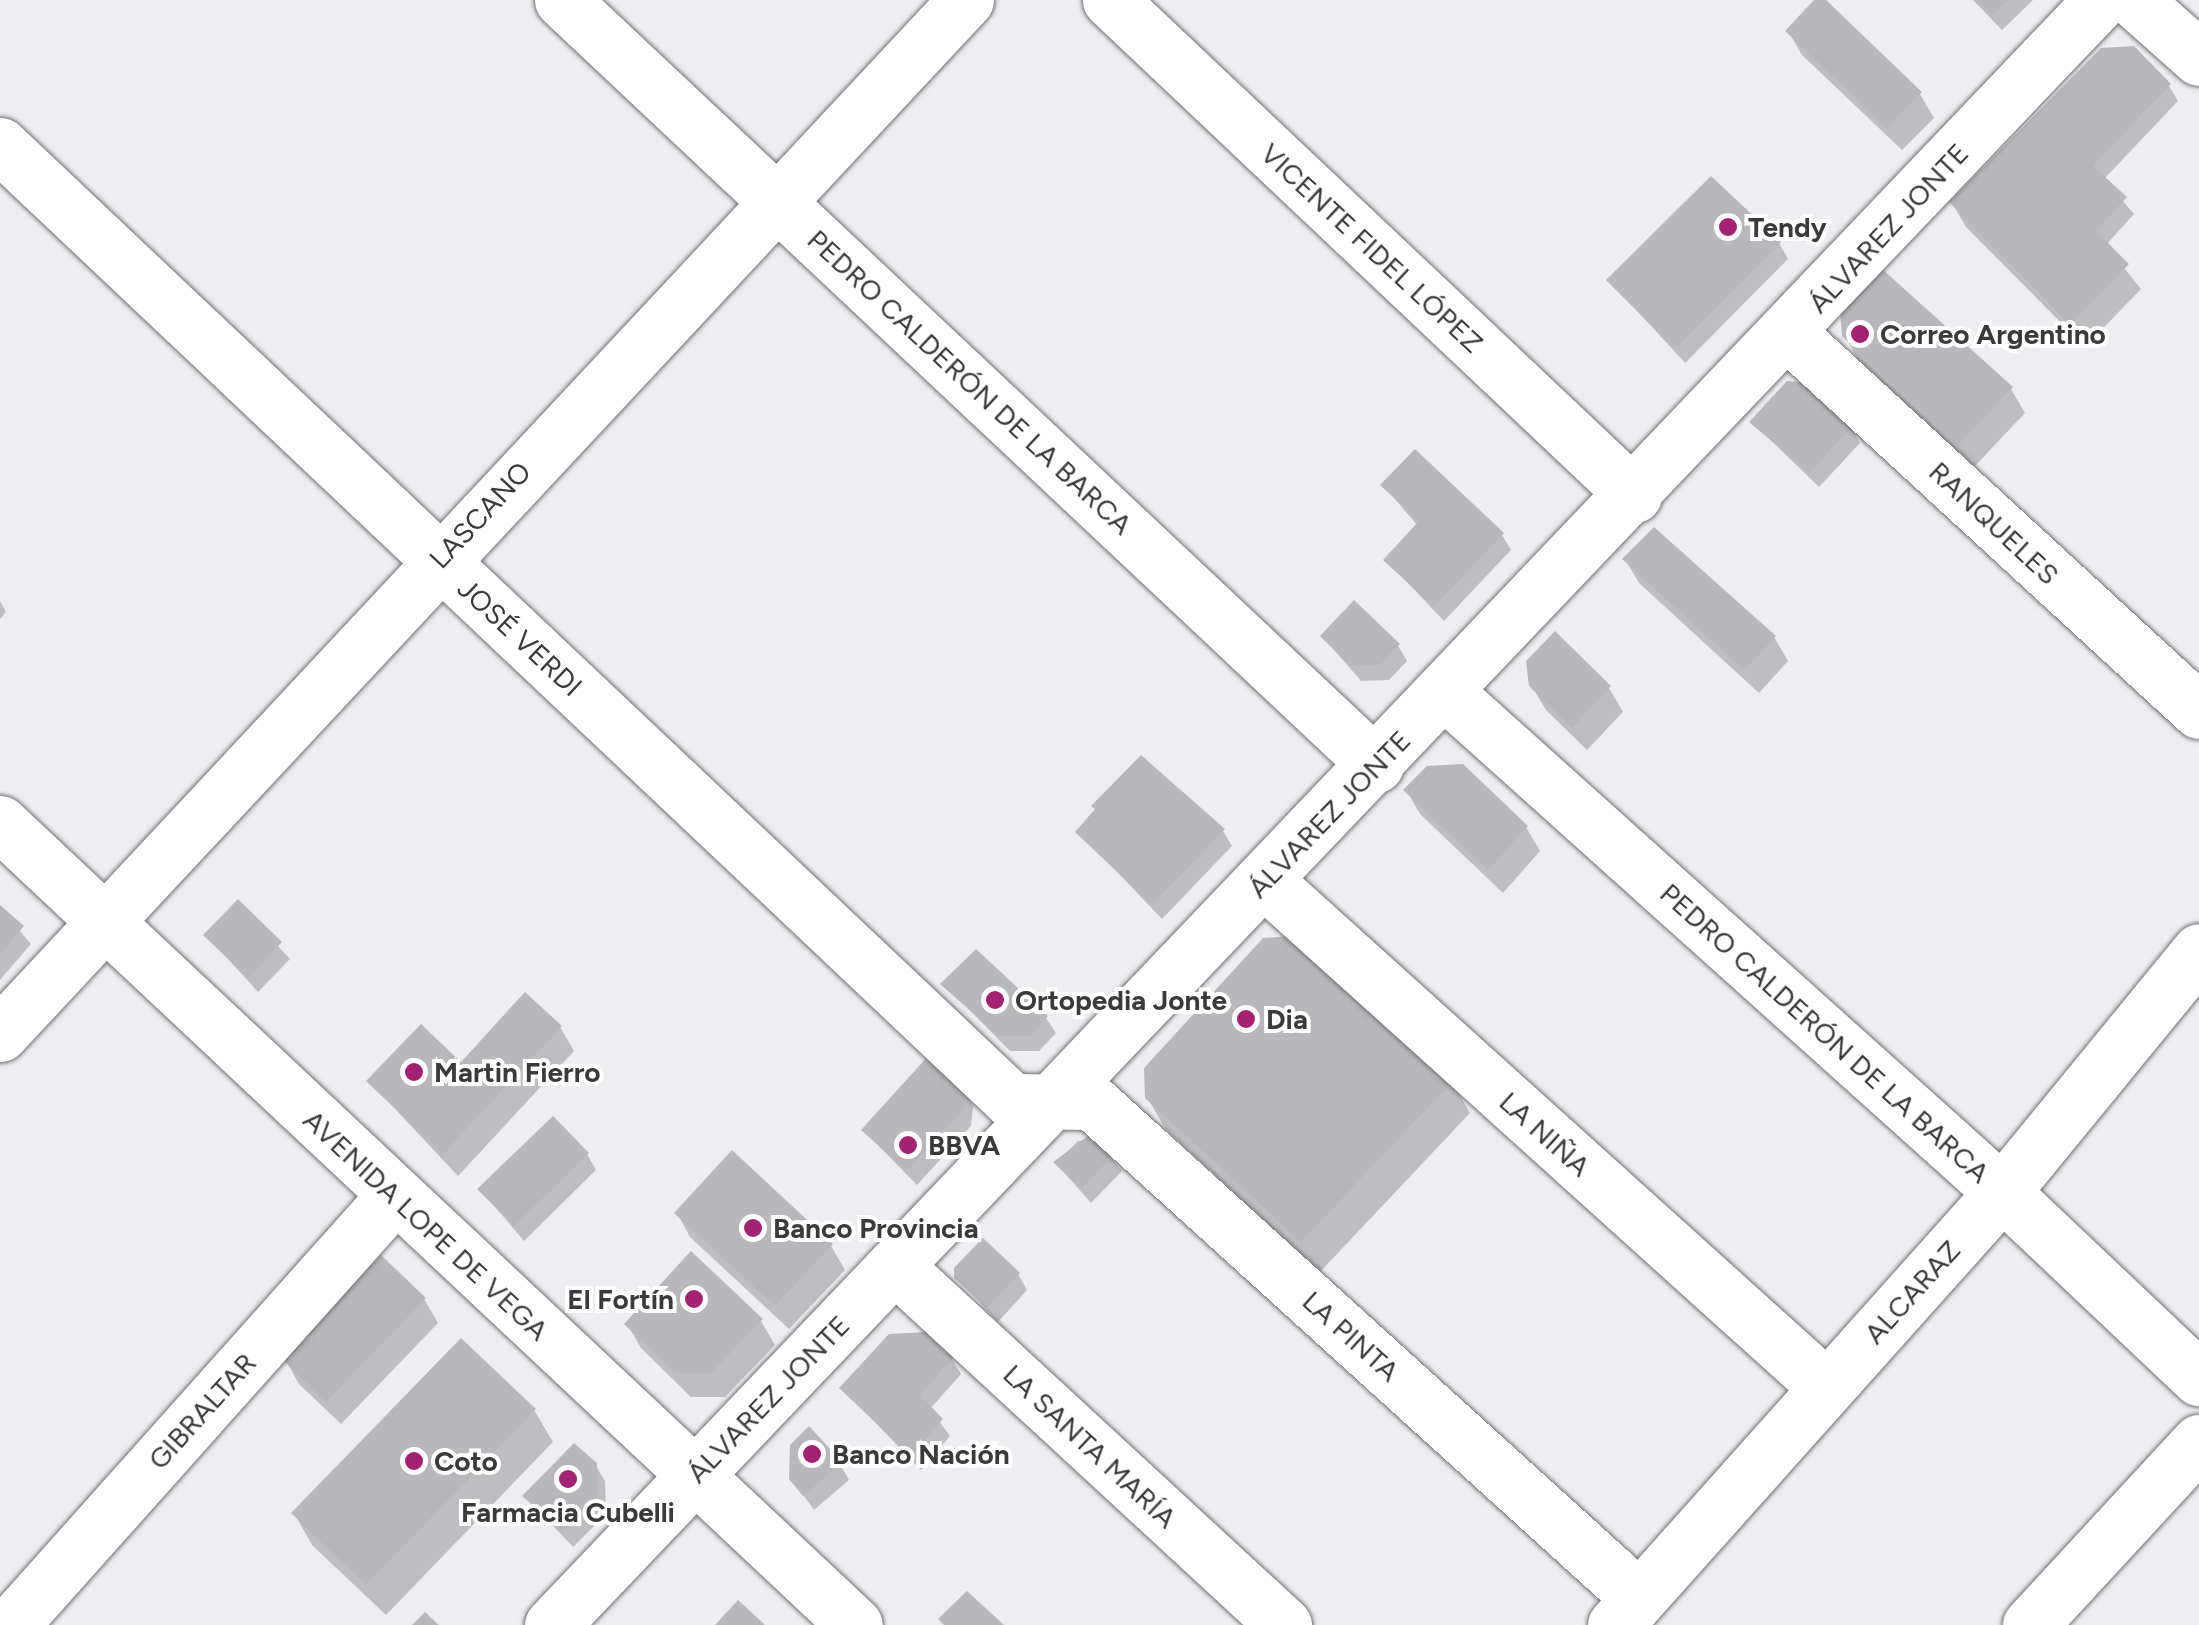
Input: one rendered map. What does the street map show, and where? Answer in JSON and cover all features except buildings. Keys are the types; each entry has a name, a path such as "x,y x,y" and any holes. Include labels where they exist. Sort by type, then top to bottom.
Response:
{"street":[{"name":"PEDRO CALDERÓN DE LA BARCA","path":"562,0 1376,765"},
{"name":"LASCANO","path":"0,1034 438,559 966,0"},
{"name":"VICENTE FIDEL LÓPEZ","path":"1110,0 1634,495"},
{"name":"ÁLVAREZ JONTE","path":"552,1625 1789,334 2101,0"},
{"path":"2134,0 2199,58"},
{"name":"JOSÉ VERDI","path":"0,145 1012,1101 1052,1101"},
{"name":"RANQUELES","path":"1789,334 2199,711"},
{"name":"PEDRO CALDERÓN DE LA BARCA","path":"1446,693 2002,1192 2199,1378"},
{"name":"AVENIDA LOPE DE VEGA","path":"0,823 854,1625"},
{"name":"LA NIÑA","path":"1264,881 1826,1386"},
{"name":"ALCARAZ","path":"1627,1611 2002,1192 2199,950"},
{"name":"LA PINTA","path":"1052,1101 1092,1102 1627,1611"},
{"name":"GIBRALTAR","path":"11,1625 394,1196"},
{"name":"LA SANTA MARÍA","path":"896,1267 1284,1625"},
{"path":"2030,1625 2199,1442"}],"place":[{"name":"Tendy","path":"1728,227"},
{"name":"Correo Argentino","path":"1860,334"},
{"name":"Ortopedia Jonte","path":"995,1000"},
{"name":"Dia","path":"1246,1019"},
{"name":"Martin Fierro","path":"414,1072"},
{"name":"BBVA","path":"908,1145"},
{"name":"Banco Provincia","path":"753,1228"},
{"name":"El Fortín","path":"694,1299"},
{"name":"Banco Nación","path":"812,1454"},
{"name":"Coto","path":"414,1461"},
{"name":"Farmacia Cubelli","path":"568,1479"}]}
